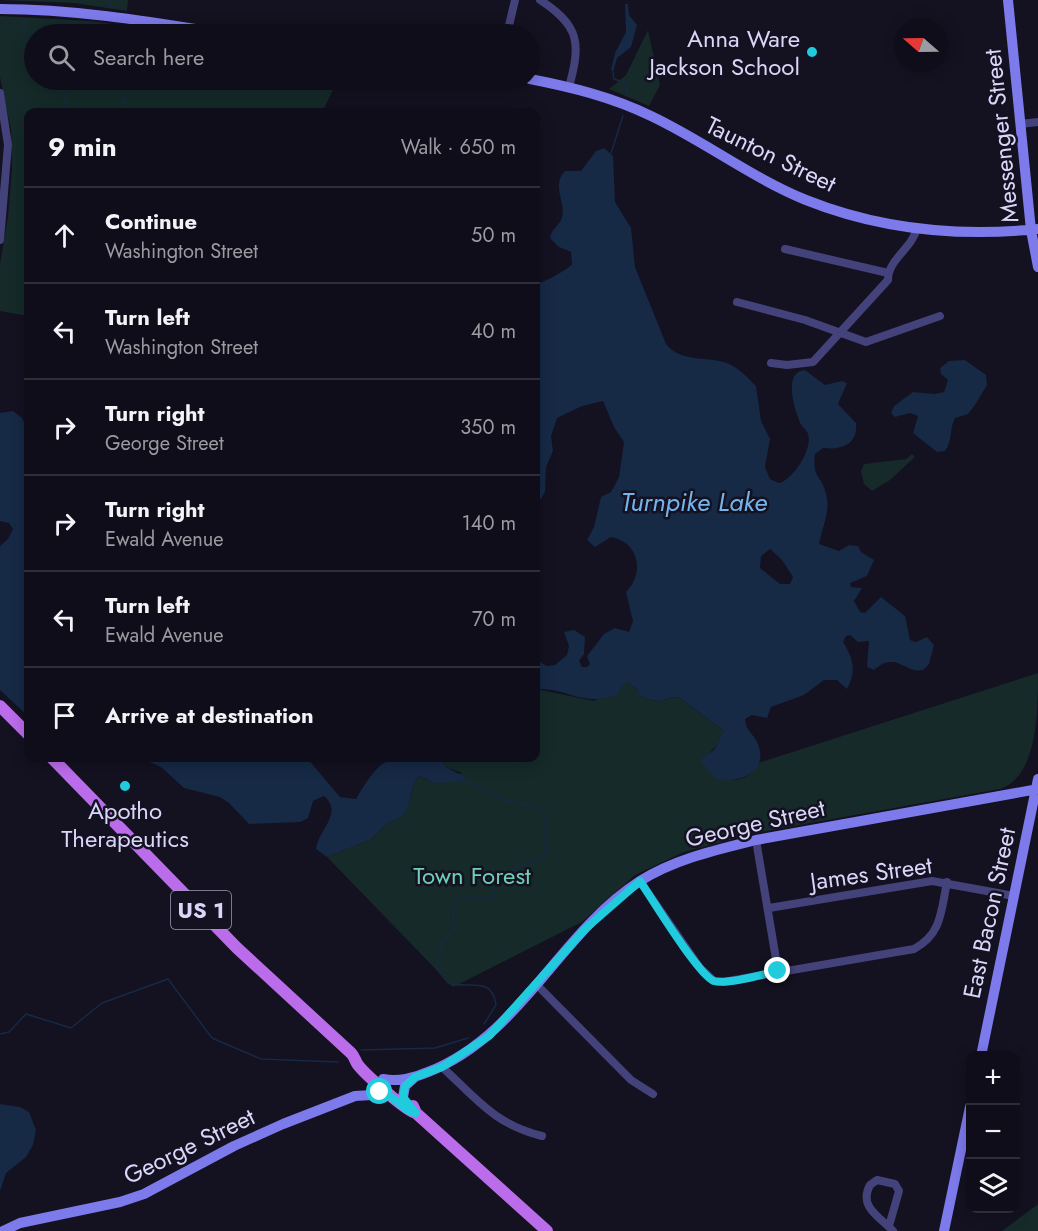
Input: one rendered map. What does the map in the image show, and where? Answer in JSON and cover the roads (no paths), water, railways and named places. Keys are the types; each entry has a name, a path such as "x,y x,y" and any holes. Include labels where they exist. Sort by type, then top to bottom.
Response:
{"main road":[{"name":"Messenger Street","path":"1008,0 1020,124 1038,267"},
{"path":"0,9 56,11 161,24"},
{"name":"Taunton Street","path":"540,81 606,98 652,116 805,200 860,218 917,228 976,233 1035,229"},
{"path":"0,706 24,730"},
{"name":"US 1","path":"56,762 237,948 355,1058 358,1065 411,1113 416,1113"},
{"name":"George Street","path":"383,1079 398,1080 415,1077 442,1067 489,1036 585,929 640,881 687,859 756,840 1037,786"},
{"name":"East Bacon Street","path":"982,1051 1037,786"},
{"name":"US 1","path":"355,1058 362,1059 403,1097 416,1113 547,1231"},
{"path":"356,1096 368,1074"},
{"path":"403,1097 405,1086 415,1077"},
{"name":"George Street","path":"3,1231 20,1223 120,1202 144,1194 260,1134 356,1096 390,1094"},
{"path":"944,1231 966,1126"}],"street":[{"path":"509,24 515,0"},
{"path":"540,0 573,29 576,40 569,87"},
{"path":"0,93 7,126 8,157 0,240"},
{"path":"1020,124 1038,123"},
{"path":"771,363 805,364 813,362 888,280 889,268 914,240 917,228"},
{"path":"785,249 888,273"},
{"path":"737,302 805,320 866,342 940,316"},
{"path":"756,840 778,971"},
{"path":"640,881 700,968 714,981 723,982 914,949 929,941 934,933 947,882"},
{"name":"James Street","path":"769,908 919,882 947,882 1014,896"},
{"path":"537,985 631,1080 653,1094"},
{"path":"442,1067 496,1118 516,1130 542,1136"},
{"path":"878,1180 895,1185 899,1191 891,1229 869,1208 866,1201 870,1185 878,1180"}],"water":[{"path":"625,4 628,4 629,15 637,25 631,47 617,58 613,72 611,70 615,53 626,32"},
{"name":"Turnpike Lake","path":"604,148 613,156 615,202 631,228 635,267 666,344 672,350 687,357 727,363 739,370 756,386 761,421 770,439 765,467 770,479 779,483 784,481 796,470 808,448 808,434 800,423 793,401 792,384 798,372 805,370 825,385 842,381 847,383 838,404 856,423 854,436 842,447 823,448 815,454 816,473 827,500 827,513 819,544 839,551 849,545 858,546 861,552 874,560 867,576 850,583 851,587 862,588 854,601 860,612 865,613 881,597 905,616 910,640 916,642 927,637 934,645 929,664 923,670 888,662 874,670 867,667 869,641 858,642 850,635 846,636 843,642 851,659 853,670 847,689 837,680 824,680 804,695 771,707 767,718 752,715 745,719 746,726 758,744 760,754 756,769 743,777 717,779 702,764 702,758 714,750 724,731 680,698 651,700 637,695 638,690 627,682 620,688 618,695 593,699 540,689 540,662 547,666 555,665 567,655 569,646 564,632 574,630 585,637 584,654 579,661 582,667 587,667 590,664 587,656 604,634 615,628 629,632 633,621 626,592 636,576 636,559 633,552 628,545 611,537 595,547 587,540 594,527 601,497 611,492 619,477 624,442 614,427 603,401 582,406 557,418 551,436 553,451 546,467 545,492 540,500 540,283 572,264 571,252 559,247 550,238 562,218 559,188 561,177 565,171 581,171 596,151","holes":["770,549 782,560 793,577 790,584 780,584 760,568 761,556"]},
{"path":"965,360 986,375 987,385 968,414 955,418 945,451 937,452 913,433 918,416 910,413 895,417 891,413 894,406 913,392 935,394 944,392 948,380 941,374 940,368 949,361"},
{"path":"13,411 24,422 24,712 0,690 0,546 8,539 13,529 9,523 0,521 0,413"},
{"path":"150,762 310,762 340,797 356,799 374,772 387,762 444,762 446,767 467,778 435,783 419,776 414,782 407,811 401,817 388,823 370,840 327,857 316,849 331,815 329,802 324,796 313,801 308,818 300,822 249,824 220,797 184,788 161,767"},
{"path":"0,1104 20,1107 29,1112 36,1130 33,1145 26,1157 6,1173 0,1191"}],"waterway":[{"path":"110,0 111,7"},
{"path":"23,20 24,24"},
{"path":"613,72 614,79 626,83 627,96"},
{"path":"63,90 67,108"},
{"path":"119,90 125,97 125,108"},
{"path":"611,153 623,116"},
{"path":"461,780 504,799 535,805 546,816 547,822 547,855 507,873 497,885 493,896 479,899 463,895 454,902 453,931 443,941 436,968 448,983 484,986 489,989 494,995 496,1005 484,1024"},
{"path":"0,1034 9,1032 26,1014 71,1028 102,1003 168,979 212,1038 261,1059 338,1062"},
{"path":"361,1050 435,1048 468,1038"}],"place":[{"name":"Anna Ware Jackson School","path":"812,52"},
{"name":"Apotho Therapeutics","path":"125,786"}],"park label":[{"name":"Town Forest","path":"472,875"}]}
